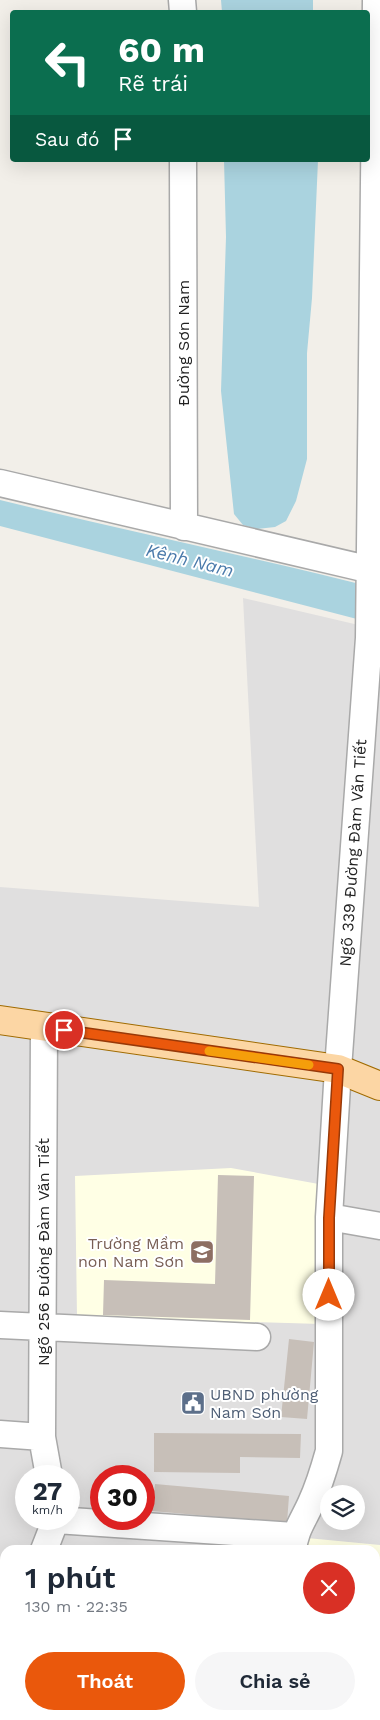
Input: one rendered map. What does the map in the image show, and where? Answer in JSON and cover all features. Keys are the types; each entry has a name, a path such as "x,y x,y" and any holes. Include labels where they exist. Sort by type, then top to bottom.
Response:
{"main road":[{"path":"0,1020 338,1069 380,1086"}],"street":[{"name":"Ngõ 339 Đường Đàm Văn Tiết","path":"294,1543 317,1488 329,1451 329,1218 338,1069 375,570 376,0"},
{"name":"Đường Sơn Nam","path":"183,162 184,527"},
{"path":"0,483 375,570"},
{"name":"Ngõ 256 Đường Đàm Văn Tiết","path":"44,1027 42,1437 47,1465"},
{"path":"329,1218 380,1226"},
{"path":"0,1325 257,1337"},
{"path":"0,1434 42,1437"},
{"path":"80,1521 294,1543"},
{"path":"46,1545 52,1530"}],"shaded area":[{"path":"243,598 380,630 380,1545 0,1545 0,887 259,907"},
{"name":"Trường Mầm non Nam Sơn","path":"231,1168 335,1187 321,1324 77,1317 75,1176"},
{"path":"307,1538 380,1545 306,1545"}],"water":[{"path":"221,0 313,0 313,10 222,10"},
{"path":"224,162 318,162 312,298 307,353 307,459 296,501 286,521 275,527 257,529 243,525 234,514 221,391 226,237"},
{"name":"Kênh Nam","path":"0,500 380,589 380,625 0,526"}],"building":[{"path":"218,1175 254,1176 250,1320 103,1315 104,1280 215,1284"},
{"path":"289,1339 314,1342 307,1419 281,1417"},
{"path":"154,1433 301,1434 300,1458 240,1457 240,1473 155,1472"},
{"path":"155,1484 289,1496 287,1523 155,1511"}],"slow traffic":[{"path":"209,1051 309,1065"}],"place":[{"name":"Trường Mầm non Nam Sơn","path":"202,1252"},
{"name":"UBND phường Nam Sơn","path":"193,1403"}],"route":[{"path":"64,1030 338,1069 329,1218 329,1295"}]}
